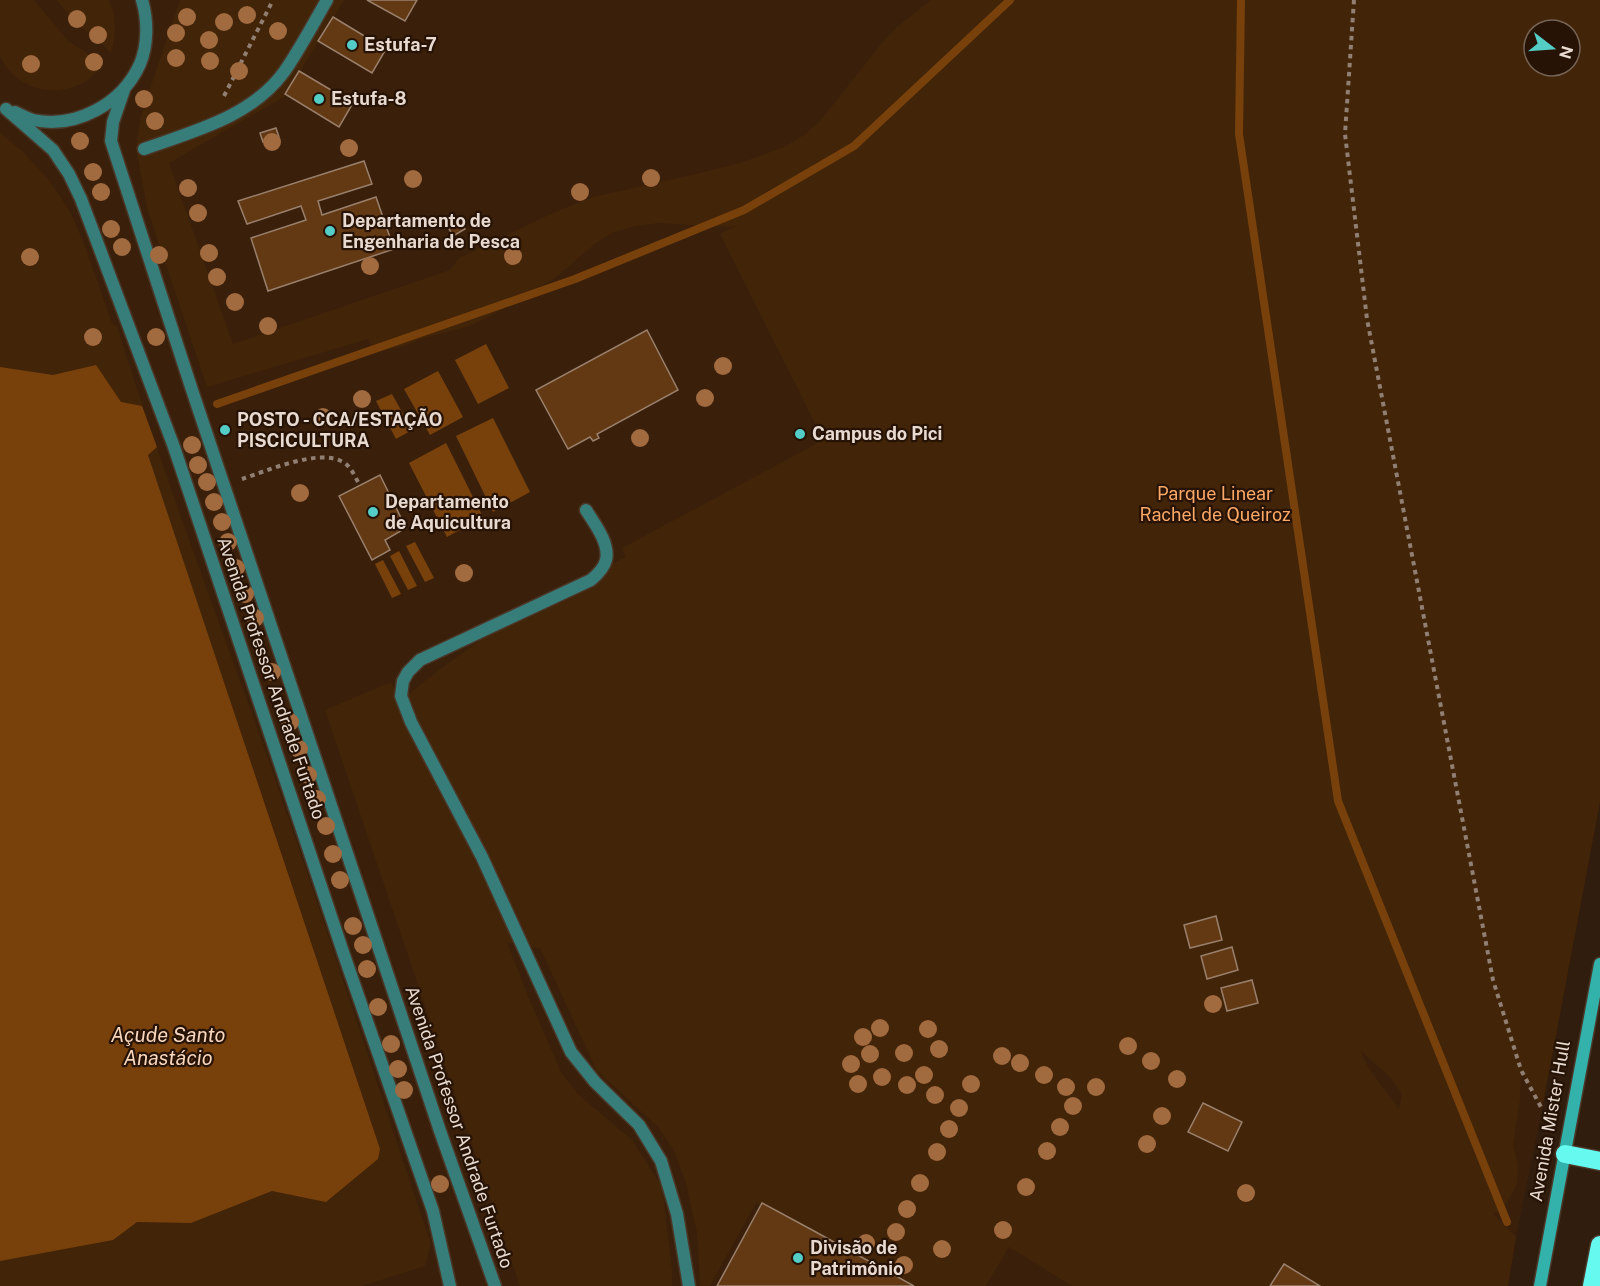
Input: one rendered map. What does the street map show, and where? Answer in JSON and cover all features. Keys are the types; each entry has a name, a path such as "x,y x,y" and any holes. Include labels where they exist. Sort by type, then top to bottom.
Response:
{"highway":[{"path":"1565,1154 1600,1161"},
{"path":"1592,1286 1600,1245"}],"main road":[{"name":"Avenida Mister Hull","path":"1540,1286 1600,964"}],"street":[{"path":"3,106 32,120 60,122 81,118 100,109 124,90 140,63 147,33 146,12 142,0"},
{"path":"144,149 238,113 263,93 283,73 327,0"},
{"name":"Avenida Professor Andrade Furtado","path":"124,90 113,122 111,141 432,1109 495,1286"},
{"name":"Avenida Professor Andrade Furtado","path":"3,106 53,150 69,174 81,199 174,447 344,955 433,1211 450,1286"},
{"path":"586,510 606,549 606,561 599,572 591,580 420,660 408,672 401,696 411,722 482,857 571,1052 595,1082 639,1125 661,1161 677,1214 689,1286"}],"path":[{"path":"205,127 218,109 273,0"},
{"path":"1354,0 1345,134 1367,319 1493,980 1521,1070 1542,1108"},
{"path":"225,486 274,468 332,457 343,461 358,482"}],"shaded area":[{"name":"Campus do Pici","path":"0,0 1600,0 1600,802 1508,1286 0,1286"}],"green space":[{"path":"0,0 34,0 68,41 86,52 100,69 85,82 61,90 36,88 25,83 15,76 0,56"},
{"path":"56,0 109,0 115,26 111,53 95,37 80,27"},
{"name":"Parque Linear Rachel de Queiroz","path":"180,0 344,0 284,97 169,163 233,344 450,270 459,258 555,212 593,197 743,162 784,147 804,135 821,120 881,44 896,28 931,0 1600,0 1600,802 1542,1109 1521,1071 1520,1100 1513,1145 1518,1166 1517,1184 1504,1208 1493,1214 1516,1237 1508,1286 1072,1286 1009,1247 986,1286 911,1286 756,1203 710,1286 700,1286 697,1233 686,1183 673,1149 658,1127 597,1071 540,948 507,942 562,1074 581,1097 632,1140 662,1187 672,1269 672,1286 520,1286 325,710 391,682 400,701 462,653 516,617 626,557 622,548 816,444 822,437 720,234 736,226 659,223 635,226 612,233 595,244 555,278 469,326 421,339 402,347 374,352 368,339 207,387 147,208 136,148 141,115","holes":["1360,1050 1390,1077 1402,1094 1399,1109 1369,1069"]},
{"name":"Açude Santo Anastácio","path":"0,133 23,152 49,180 69,210 84,243 112,323 117,326 171,489 289,819 431,1244 425,1266 362,1286 0,1286"}],"water":[{"path":"486,344 509,388 478,404 455,360"},
{"name":"Açude Santo Anastácio","path":"96,365 121,402 142,406 157,447 148,455 380,1149 378,1159 326,1202 272,1191 191,1223 137,1222 113,1240 0,1261 0,367 53,375"},
{"path":"438,371 463,417 430,435 404,389"},
{"path":"392,394 412,430 396,439 376,401"},
{"path":"493,418 530,492 493,512 456,436"},
{"path":"446,443 483,517 447,537 409,463"},
{"path":"415,542 434,578 425,582 406,546"},
{"path":"399,551 417,586 408,590 390,556"},
{"path":"383,560 401,594 392,598 375,564"}],"building":[{"path":"367,0 417,0 405,21"},
{"name":"Estufa-7","path":"333,17 386,49 372,73 318,41"},
{"name":"Estufa-8","path":"299,71 353,103 339,127 285,94"},
{"path":"276,128 279,137 263,142 260,133"},
{"name":"Departamento de Engenharia de Pesca","path":"364,161 372,184 318,201 322,215 376,197 394,249 268,291 251,238 306,220 301,206 247,224 238,201"},
{"path":"460,220 465,229 453,236 448,227"},
{"path":"647,330 678,390 597,434 599,438 593,441 590,437 568,449 536,390"},
{"name":"Departamento de Aquicultura","path":"380,475 406,528 385,540 390,550 372,560 339,496"},
{"path":"1216,916 1222,940 1190,948 1184,925"},
{"path":"1232,947 1238,970 1207,979 1201,956"},
{"path":"1252,980 1258,1003 1227,1011 1221,988"},
{"path":"1203,1103 1242,1122 1228,1151 1188,1132"},
{"name":"Divisão de Patrimônio","path":"762,1203 814,1231 914,1286 717,1286"},
{"path":"1284,1264 1320,1286 1270,1286"}],"waterway":[{"path":"217,404 575,279 744,210 854,146 1010,0"},
{"path":"1241,0 1239,134 1338,801 1507,1222"}],"place":[{"name":"Estufa-7","path":"352,45"},
{"name":"Estufa-8","path":"319,99"},
{"name":"Departamento de Engenharia de Pesca","path":"330,231"},
{"name":"POSTO - CCA/ESTAÇÃO PISCICULTURA","path":"225,430"},
{"name":"Campus do Pici","path":"800,434"},
{"name":"Departamento de Aquicultura","path":"373,512"},
{"name":"Divisão de Patrimônio","path":"798,1258"}]}
